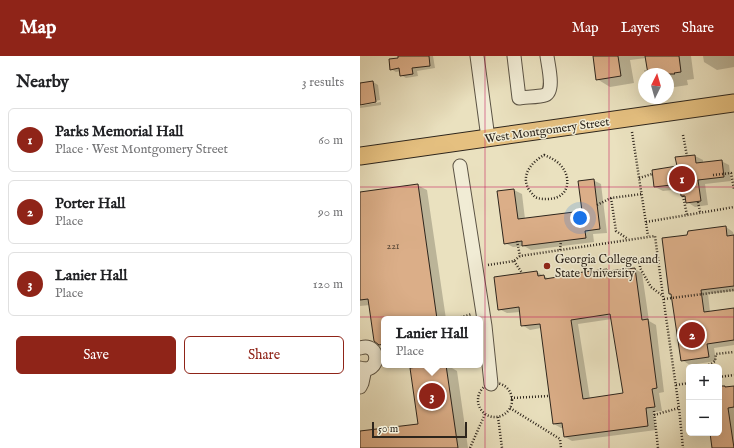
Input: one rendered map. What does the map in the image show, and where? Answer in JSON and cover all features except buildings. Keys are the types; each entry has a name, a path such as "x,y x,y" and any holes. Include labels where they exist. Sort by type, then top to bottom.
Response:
{"main road":[{"name":"West Montgomery Street","path":"360,156 734,103"}],"street":[{"path":"477,56 488,138"},
{"path":"514,56 519,98 545,95 549,92 551,84 547,56"},
{"path":"460,166 482,316"},
{"path":"483,344 491,384"},
{"path":"360,348 370,348 380,356 373,366 362,369 362,383 360,387"}],"path":[{"path":"630,118 648,236"},
{"path":"684,136 687,156"},
{"path":"544,155 557,161 564,169 568,182 563,194 559,197 543,200 535,197 527,186 526,177 530,167 536,160 544,155"},
{"path":"713,175 731,173 734,189"},
{"path":"640,178 652,174"},
{"path":"597,206 611,198 642,194"},
{"path":"683,196 686,215"},
{"path":"611,198 616,232 628,239"},
{"path":"698,202 700,212"},
{"path":"646,222 734,207"},
{"path":"476,267 514,261 520,256 655,236 676,385 683,448"},
{"path":"517,241 520,256"},
{"path":"560,250 561,241"},
{"path":"514,261 522,273"},
{"path":"623,262 640,262 640,268 651,287 664,298 734,290"},
{"path":"465,316 482,311"},
{"path":"711,364 715,361 716,354 734,352"},
{"path":"722,377 734,375"},
{"path":"676,385 686,383"},
{"path":"491,384 502,385 510,393 510,408 498,417 488,416 478,405 479,394 486,386 491,384"},
{"path":"511,398 549,396"},
{"path":"510,408 560,439 561,448"},
{"path":"654,415 679,408"},
{"path":"654,411 658,448"},
{"path":"470,448 485,414"},
{"path":"498,417 502,448"}],"place":[{"name":"Parks Memorial Hall","path":"682,179"},
{"name":"Georgia College and State University","path":"547,266"},
{"name":"Porter Hall","path":"692,335"},
{"name":"Lanier Hall","path":"432,396"}]}
